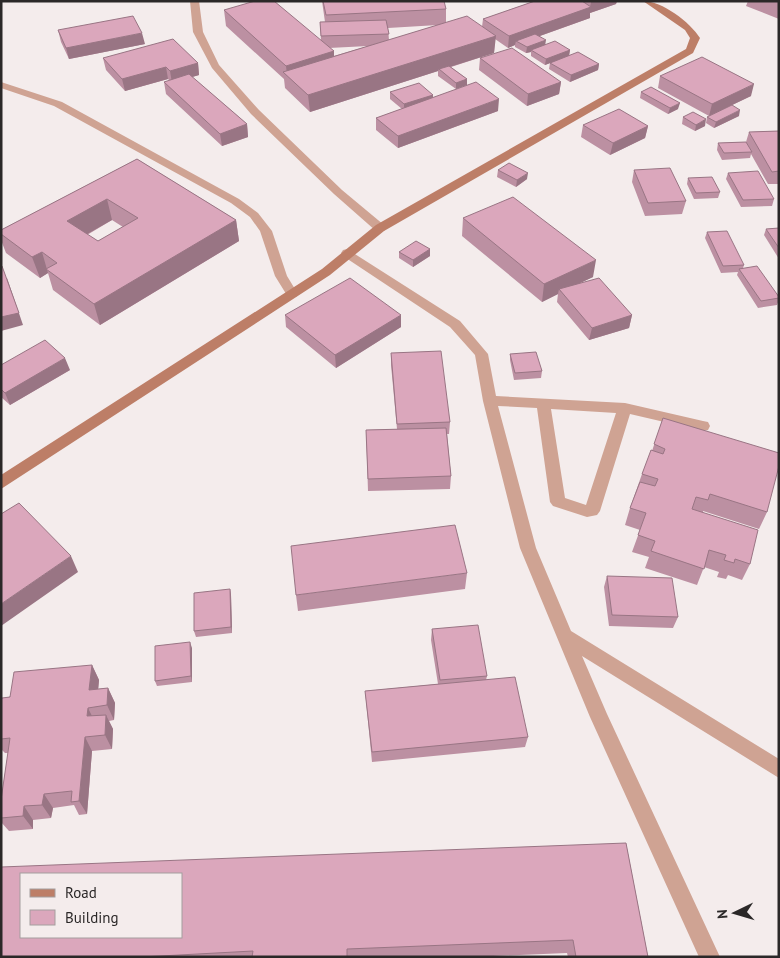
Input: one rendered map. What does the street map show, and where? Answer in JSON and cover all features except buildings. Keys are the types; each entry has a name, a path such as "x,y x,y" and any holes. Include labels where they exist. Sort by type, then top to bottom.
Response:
{"street":[{"path":"1,482 326,272 380,228 690,51 695,38 689,28 647,1"}],"lane":[{"path":"194,1 198,32 215,66 255,112 338,192 380,228"},
{"path":"1,85 58,104 235,201 254,215 266,232 281,276 292,294"},
{"path":"347,253 455,324 481,354 490,401 528,548 599,717 710,957"},
{"path":"490,401 543,402 625,408 703,426"},
{"path":"543,402 558,502 587,512 592,511 625,408"},
{"path":"565,636 779,769"}]}
